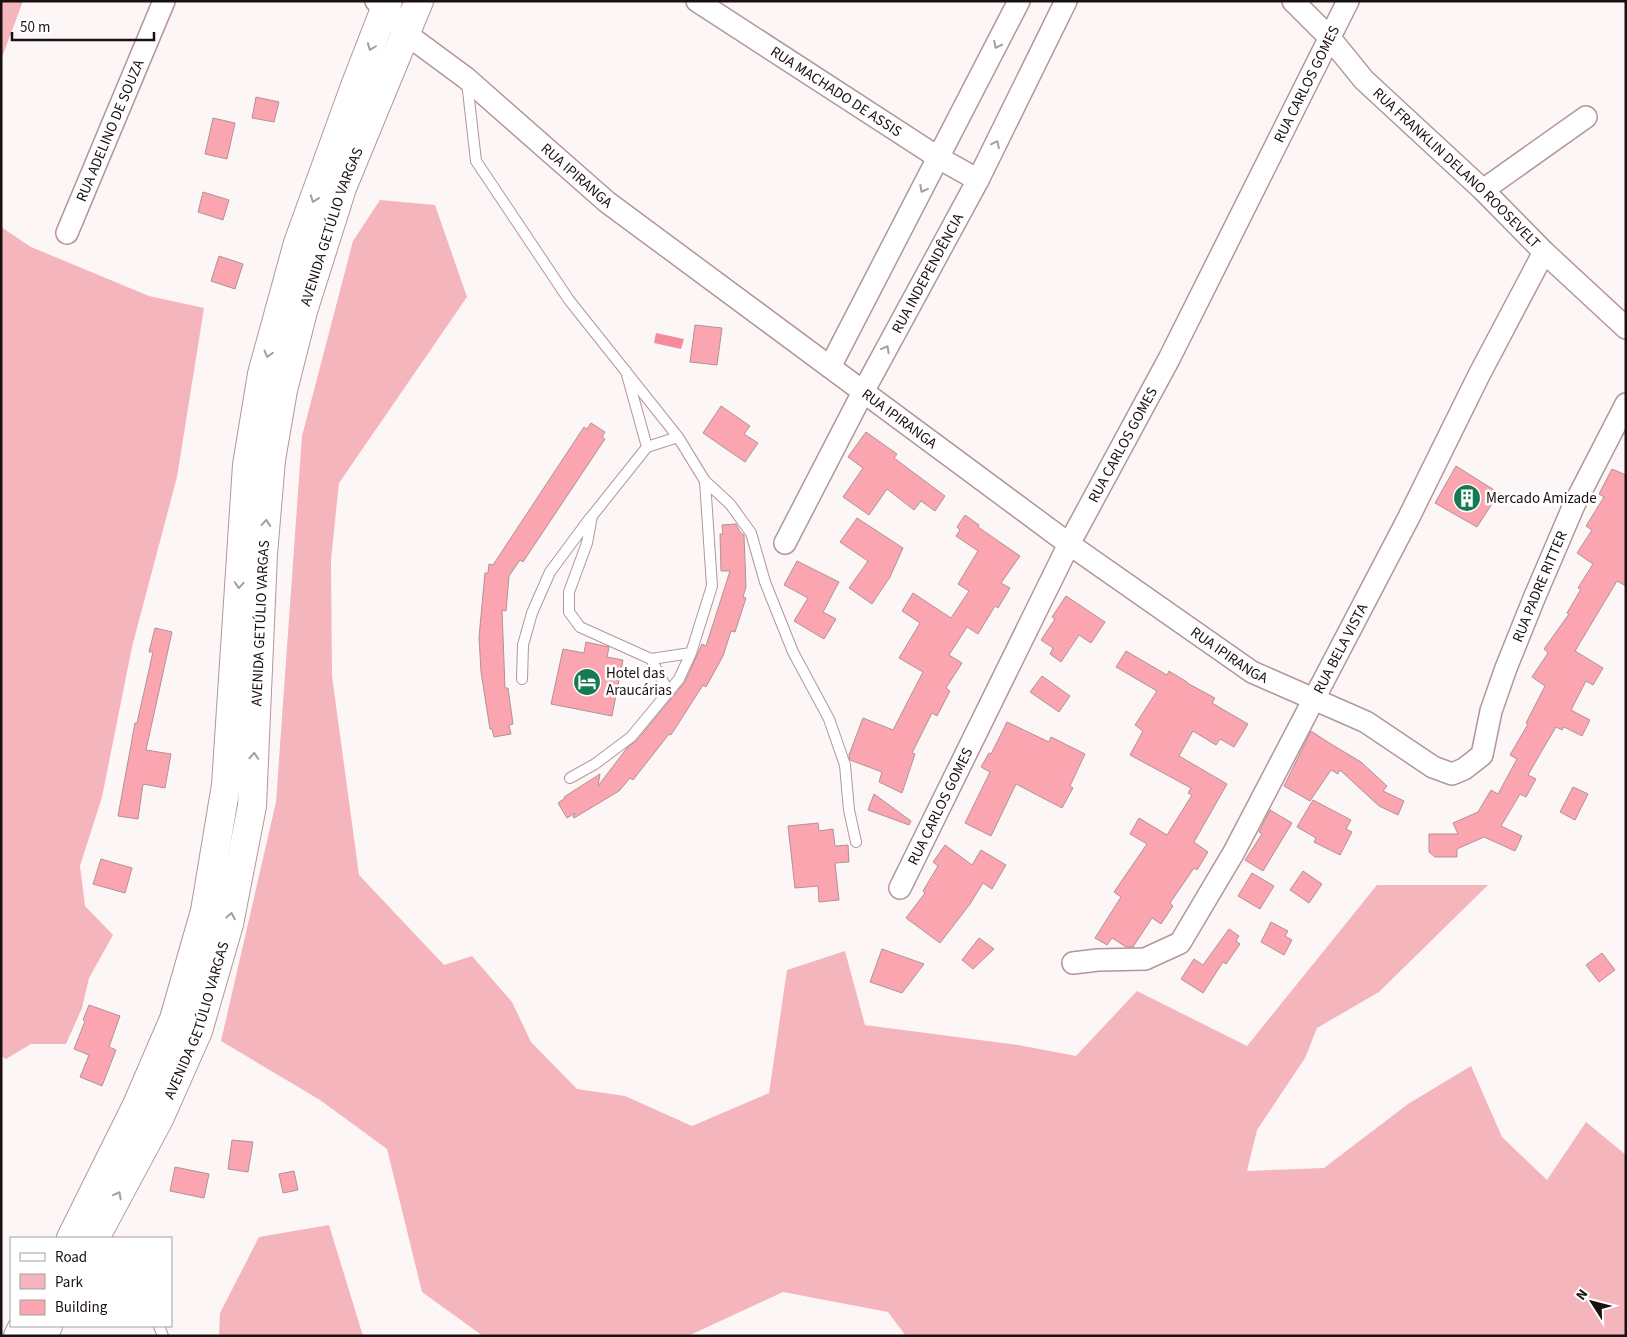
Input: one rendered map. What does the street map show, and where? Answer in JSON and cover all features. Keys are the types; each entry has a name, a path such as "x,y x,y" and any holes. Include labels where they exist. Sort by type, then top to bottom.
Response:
{"main road":[{"name":"AVENIDA GETÚLIO VARGAS","path":"96,1237 159,1119 198,1031 229,924 252,806 264,554 271,460 284,390 302,311 342,188 419,1"},
{"name":"AVENIDA GETÚLIO VARGAS","path":"71,1237 137,1105 174,1019 205,911 226,786 247,466 262,374 298,243 384,3"}],"street":[{"name":"RUA ADELINO DE SOUZA","path":"67,233 164,1"},
{"name":"RUA MACHADO DE ASSIS","path":"697,1 939,158 978,180"},
{"path":"830,367 1019,1"},
{"name":"RUA INDEPENDÊNCIA","path":"785,543 863,392 978,180 1066,1"},
{"name":"RUA FRANKLIN DELANO ROOSEVELT","path":"1293,1 1329,37 1364,80 1483,190 1544,252 1626,328"},
{"name":"RUA CARLOS GOMES","path":"900,888 1069,544 1169,359 1348,1"},
{"name":"RUA IPIRANGA","path":"384,3 405,33 466,78 608,202 1069,544 1252,672 1366,722 1433,768 1452,774 1464,769"},
{"path":"1483,190 1586,117"},
{"name":"RUA BELA VISTA","path":"1073,963 1098,960 1145,959 1180,943 1234,852 1409,517 1479,375 1544,252"},
{"name":"RUA PADRE RITTER","path":"1464,769 1482,755 1491,711 1535,596 1574,505 1626,404"}],"lane":[{"path":"466,78 476,161 569,300 678,437 705,481 730,504 751,533 765,582 793,652 830,719 844,765 848,810 856,842"},
{"path":"626,371 647,448"},
{"path":"522,679 523,646 532,613 550,572 647,448 678,437"},
{"path":"570,778 595,764 631,737 679,679 692,653 712,586 705,481"},
{"path":"592,516 588,542 569,592 569,612 580,626 651,659 692,653"},
{"path":"651,659 668,691"}],"green space":[{"path":"1,1 23,1 1,60"},
{"path":"380,200 435,205 467,297 339,483 331,560 332,676 359,875 444,965 472,956 512,1002 531,1042 577,1089 625,1096 692,1126 769,1093 787,970 845,951 865,1025 1018,1045 1076,1056 1137,991 1247,1046 1377,885 1488,885 1379,992 1317,1028 1305,1058 1257,1130 1247,1171 1324,1168 1408,1104 1471,1066 1502,1137 1547,1180 1586,1122 1626,1155 1626,1336 906,1336 888,1312 783,1292 688,1336 483,1336 422,1292 387,1149 320,1100 221,1041 276,802 302,436 353,241"},
{"path":"1,227 31,247 149,296 204,308 177,477 132,647 102,797 80,866 85,906 113,935 89,978 82,1008 66,1044 31,1044 6,1059 1,1056"},
{"path":"329,1225 363,1336 219,1336 220,1313 259,1237"}],"shaded area":[{"path":"656,333 684,339 681,349 654,343"}],"building":[{"path":"256,97 279,102 274,122 252,118"},
{"path":"213,118 235,123 227,159 205,154"},
{"path":"203,192 229,200 223,220 198,212"},
{"path":"219,256 243,264 235,289 211,281"},
{"path":"695,325 722,328 717,365 690,362"},
{"path":"721,406 750,426 744,434 758,443 745,462 703,433"},
{"path":"591,423 605,432 602,437 605,439 523,562 520,560 509,576 506,611 502,610 505,688 508,688 513,724 509,725 511,734 494,737 492,729 490,729 481,672 479,637 485,573 488,573 489,564 493,565 584,427 587,429"},
{"path":"866,432 897,454 894,458 945,496 935,511 921,501 914,510 887,489 869,515 843,497 863,468 848,457"},
{"name":"Mercado Amizade","path":"1456,466 1499,493 1477,527 1435,503"},
{"path":"1612,469 1626,475 1626,586 1617,581 1575,651 1603,668 1593,685 1586,681 1571,710 1590,720 1582,736 1564,727 1562,730 1556,727 1540,754 1528,775 1536,779 1526,797 1520,794 1501,826 1522,836 1515,851 1484,837 1457,849 1457,857 1435,857 1429,852 1429,834 1458,834 1453,823 1478,812 1491,790 1498,794 1517,759 1510,755 1528,724 1526,723 1545,686 1532,677 1548,653 1544,649 1569,614 1567,613 1581,589 1578,588 1593,564 1577,553 1592,530 1586,526 1604,497 1599,494"},
{"path":"965,515 979,525 978,527 1020,556 1001,583 1010,588 998,608 995,606 978,634 967,627 949,655 962,663 946,688 950,691 937,716 932,713 912,753 915,754 902,793 879,782 882,772 850,760 849,755 863,718 893,730 923,672 899,658 920,623 902,611 913,593 951,618 969,591 958,584 978,551 956,536 960,530 957,527"},
{"path":"857,518 903,548 890,577 872,604 849,588 868,561 840,542"},
{"path":"736,524 744,535 746,587 743,597 746,598 735,632 731,631 723,656 706,687 703,685 671,735 669,734 633,780 630,778 619,791 574,818 575,813 567,818 558,803 564,797 600,774 598,786 627,748 638,739 685,682 702,644 706,646 730,571 721,571 720,534 723,534 722,525"},
{"path":"797,561 839,582 823,612 836,619 824,639 794,621 808,598 784,585"},
{"path":"1066,596 1105,622 1091,643 1079,635 1061,662 1050,654 1053,648 1041,640 1055,619 1052,617"},
{"path":"155,628 172,632 146,750 171,754 165,788 143,784 138,819 118,816 135,723 137,723 153,652 149,652"},
{"name":"Hotel das Araucárias","path":"586,642 609,647 607,657 623,660 612,716 551,704 563,649 584,653"},
{"path":"1126,651 1167,675 1169,671 1215,698 1212,703 1248,724 1234,747 1220,739 1216,745 1193,731 1179,756 1227,784 1194,842 1208,852 1197,870 1194,868 1170,903 1173,906 1161,924 1152,918 1133,947 1126,947 1112,938 1107,945 1095,938 1121,897 1114,892 1147,844 1130,834 1139,818 1167,835 1192,795 1188,793 1191,788 1130,755 1143,731 1135,725 1157,691 1116,667"},
{"path":"1042,676 1070,696 1059,712 1030,692"},
{"path":"1007,722 1049,742 1051,737 1085,754 1070,786 1073,788 1062,808 1016,784 991,836 965,823 990,772 981,767 989,753 991,754"},
{"path":"1311,731 1361,762 1387,786 1383,791 1404,801 1398,815 1379,806 1340,770 1338,774 1331,770 1310,801 1284,786"},
{"path":"1573,787 1588,794 1575,820 1560,812"},
{"path":"874,794 911,821 909,825 868,810"},
{"path":"1313,800 1351,820 1346,829 1352,832 1340,855 1314,842 1316,838 1297,827"},
{"path":"1270,810 1292,823 1263,871 1245,860 1262,834 1259,832"},
{"path":"818,823 819,831 833,829 835,846 848,845 849,862 835,863 839,900 819,902 818,886 795,888 788,826"},
{"path":"945,845 972,865 981,850 1006,865 992,889 983,883 970,904 940,943 906,918 925,893 923,891 938,866 933,862"},
{"path":"101,859 132,868 125,893 93,884"},
{"path":"1303,871 1322,884 1309,903 1290,890"},
{"path":"1252,873 1274,886 1260,909 1238,896"},
{"path":"1271,922 1288,931 1285,936 1292,940 1284,955 1261,942"},
{"path":"1229,929 1239,936 1236,941 1240,944 1226,964 1223,962 1203,993 1181,979 1194,959 1203,965"},
{"path":"979,938 994,949 973,969 962,960"},
{"path":"882,949 924,964 902,993 870,982"},
{"path":"1602,953 1615,970 1599,982 1586,965"},
{"path":"89,1005 120,1016 109,1047 116,1050 102,1086 80,1077 89,1055 74,1049"},
{"path":"232,1140 253,1142 248,1172 228,1169"},
{"path":"175,1167 209,1174 204,1198 170,1191"},
{"path":"294,1171 298,1190 283,1193 279,1174"}],"place":[{"name":"Mercado Amizade","path":"1467,498"},
{"name":"Hotel das Araucárias","path":"587,682"}]}
